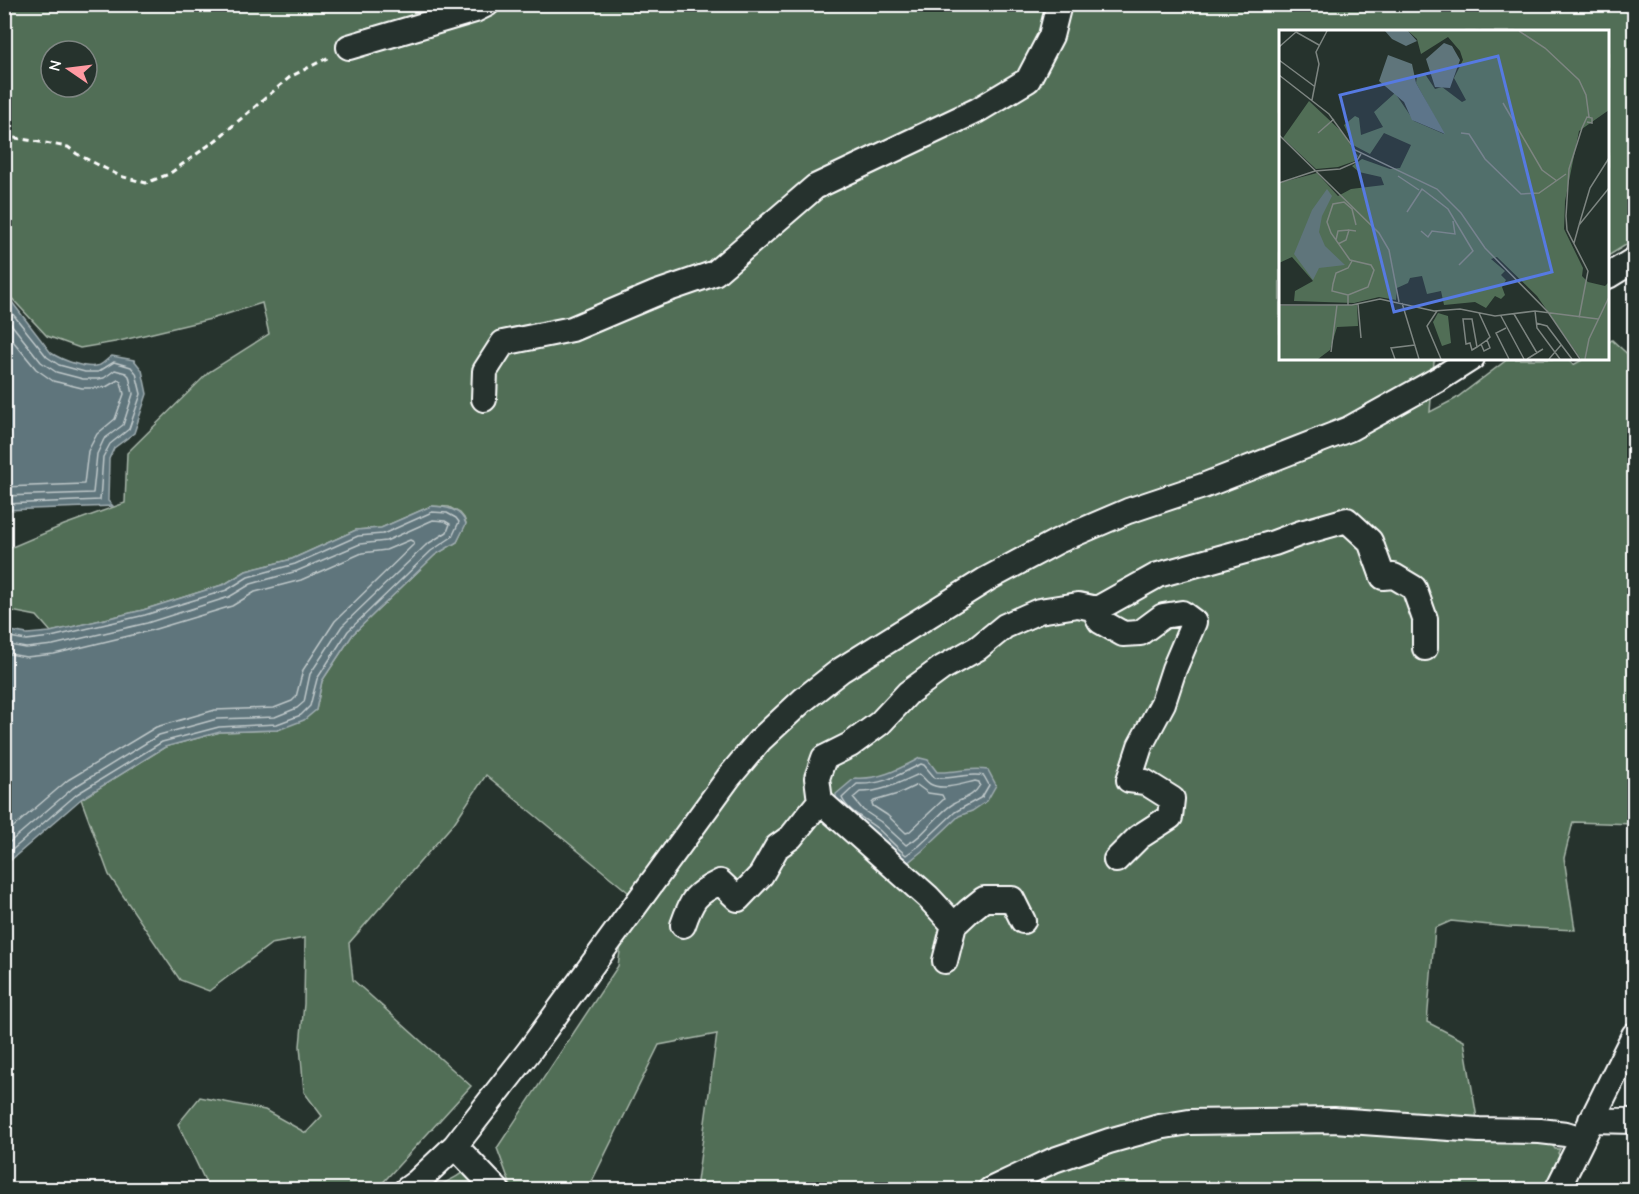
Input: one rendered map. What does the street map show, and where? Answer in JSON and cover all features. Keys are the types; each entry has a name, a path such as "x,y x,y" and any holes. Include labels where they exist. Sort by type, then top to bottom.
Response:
{"street":[{"path":"349,47 475,10 487,4"},
{"path":"484,399 485,371 504,343 572,329 657,293 715,273 816,187 978,110 1028,80 1051,36 1059,4"},
{"path":"1609,275 1635,260"},
{"path":"406,1190 455,1146 530,1050 729,777 760,740 810,694 841,670 977,585 1058,541 1128,511 1203,486 1349,429 1469,360"},
{"path":"954,925 928,897 820,801 817,778 824,758 850,745 880,723 908,693 942,668 978,648 1005,626 1039,611 1078,605 1097,609 1158,575 1347,520 1370,541 1383,577 1394,576 1414,588 1425,619 1425,648"},
{"path":"1096,613 1100,621 1123,634 1140,633 1163,616 1182,613 1194,622 1173,669 1163,703 1140,746 1129,780 1145,782 1172,799 1170,817 1139,837 1116,860"},
{"path":"683,925 691,902 703,890 720,882 738,899 761,875 777,847 790,837 820,801"},
{"path":"945,961 954,925 984,899 1012,898 1023,921"},
{"path":"1557,1190 1635,1035"},
{"path":"990,1190 1054,1160 1109,1141 1159,1127 1189,1122 1334,1120 1566,1134 1635,1121"},
{"path":"455,1146 496,1190"}],"path":[{"path":"4,140 16,138 68,147 120,176 146,183 169,174 216,140 290,77 349,47"}],"green space":[{"path":"5,5 1634,5 1634,240 1609,255 1609,30 1279,30 1279,360 1436,360 1434,361 1430,412 1455,399 1507,360 1569,360 1573,365 1582,360 1609,360 1609,342 1612,340 1634,360 1634,824 1573,822 1564,858 1575,930 1451,921 1435,928 1427,1022 1464,1041 1479,1130 1549,1140 1555,1149 1560,1149 1558,1153 1561,1158 1545,1189 696,1189 717,1034 659,1045 588,1189 512,1189 497,1148 618,966 628,892 486,775 454,823 349,943 353,980 471,1086 377,1189 209,1189 178,1124 200,1097 265,1110 306,1133 322,1116 304,1092 300,1046 304,1004 305,938 271,944 209,991 180,980 109,875 81,799 165,747 220,732 278,730 316,710 322,681 353,634 435,555 457,542 466,523 460,513 449,507 431,506 381,528 356,530 292,559 246,571 225,584 143,610 51,632 37,616 6,610 5,550 125,503 127,453 209,372 269,334 262,303 211,319 80,348 47,336 5,291"},
{"path":"464,1171 481,1190 432,1190 457,1177"}],"water":[{"path":"5,293 51,353 56,356 75,364 95,366 112,356 134,360 142,370 147,394 134,433 114,448 109,459 108,501 113,506 5,510"},
{"path":"431,506 452,509 464,519 466,524 457,542 435,555 353,634 322,681 316,710 304,720 278,730 220,732 165,747 81,799 5,865 5,630 27,634 50,632 143,610 225,584 246,571 292,559 356,530 381,528"},
{"path":"920,758 928,760 937,772 988,770 996,785 987,801 959,816 906,864 836,803 836,794 855,778 881,775 897,770"}]}
